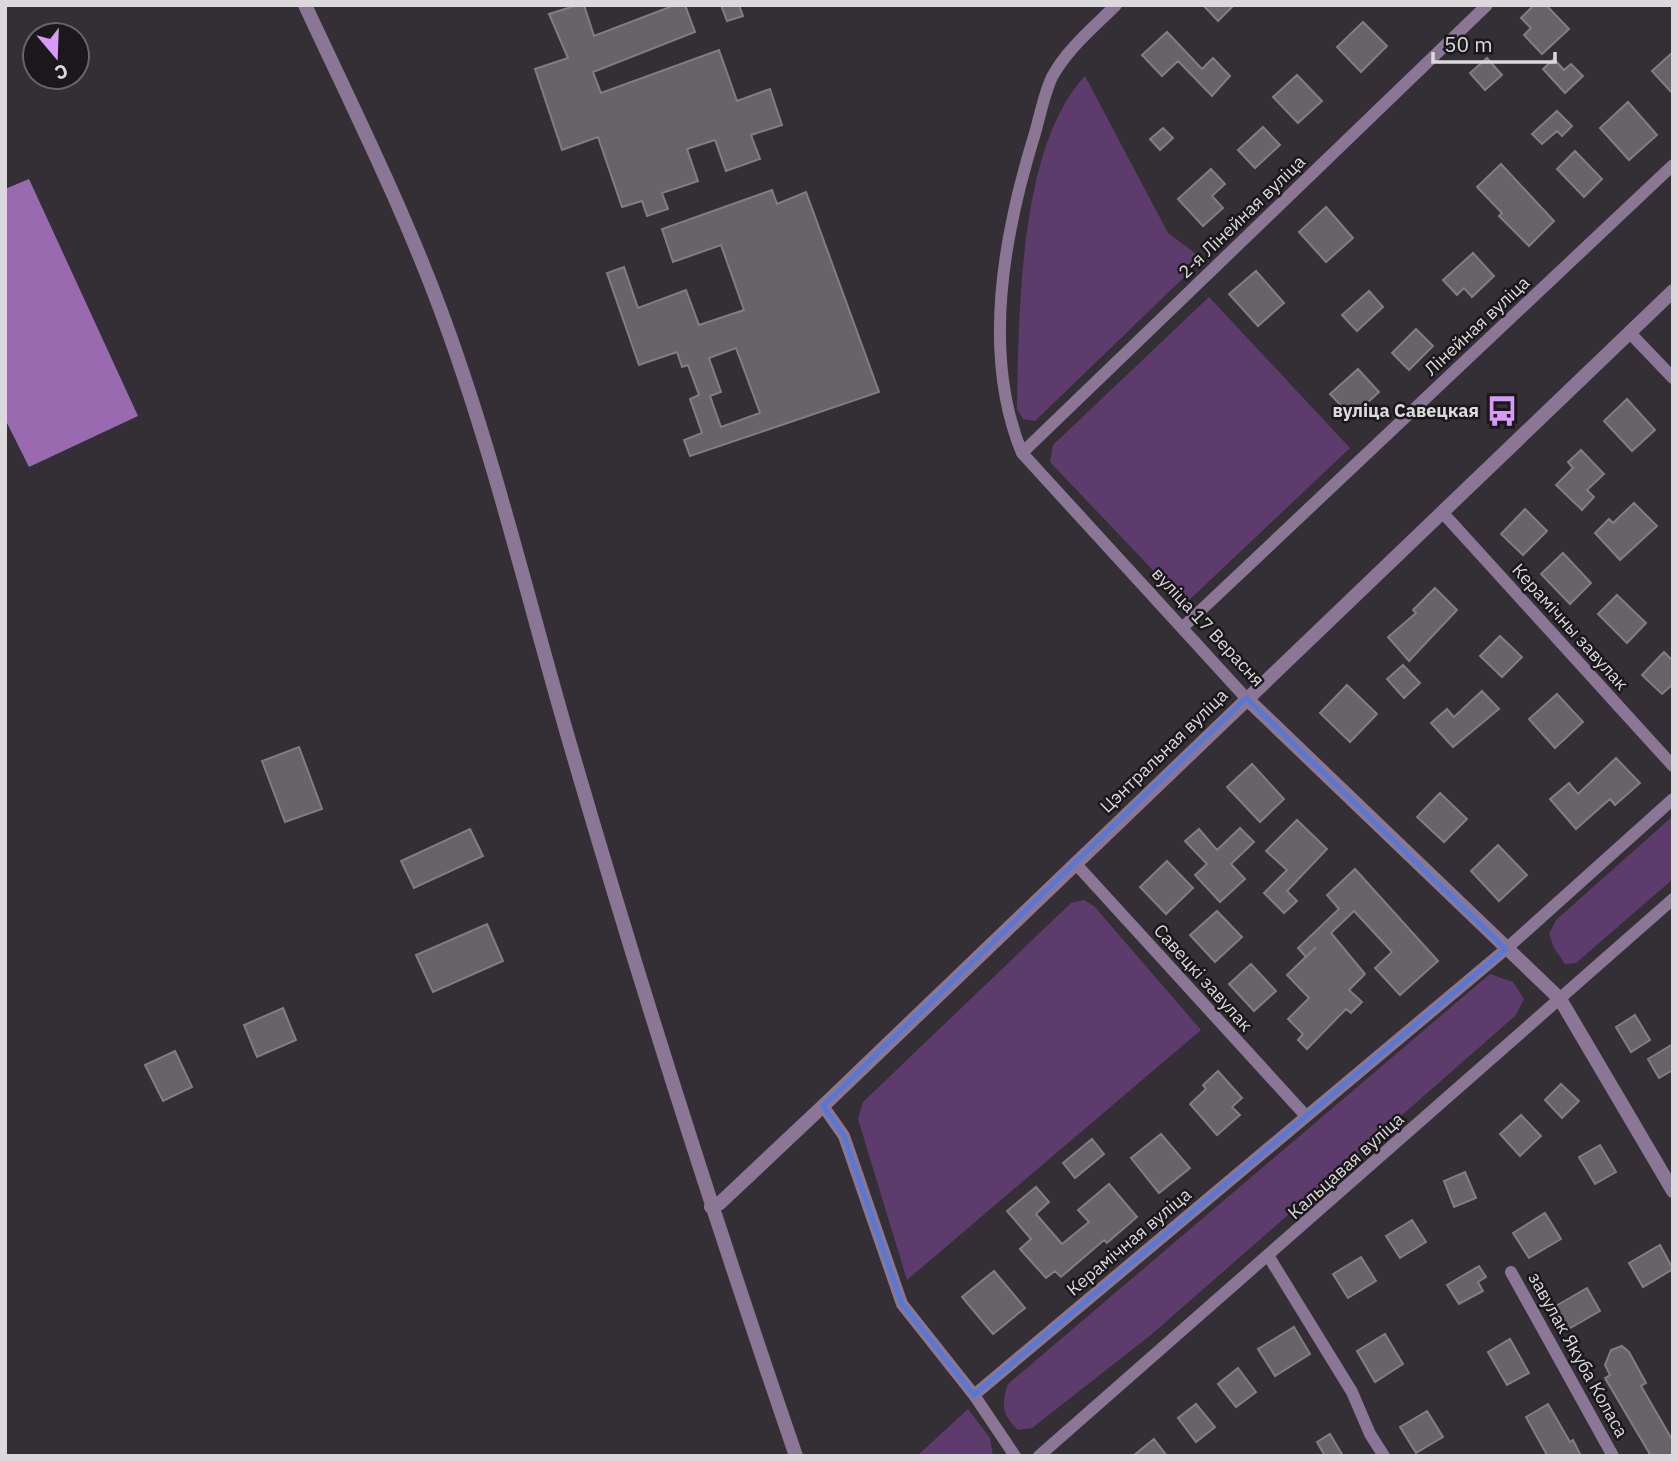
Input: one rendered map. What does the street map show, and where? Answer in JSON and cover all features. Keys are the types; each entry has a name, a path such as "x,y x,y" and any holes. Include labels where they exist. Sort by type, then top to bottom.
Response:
{"street":[{"path":"305,5 393,195 445,322 502,502 571,749 711,1207 796,1456"},
{"name":"вуліца 17 Верасня","path":"1116,5 1076,45 1052,77 1023,172 1004,269 1001,364 1011,427 1022,453 1246,698 1560,999 1673,1191"},
{"name":"2-я Лінейная вуліца","path":"1022,453 1487,5"},
{"name":"Лінейная вуліца","path":"1182,628 1673,164"},
{"name":"Цэнтральная вуліца","path":"711,1207 732,1192 1673,291"},
{"path":"1629,332 1673,378"},
{"name":"Керамічны завулак","path":"1442,512 1673,766"},
{"name":"Керамічная вуліца","path":"974,1395 1506,949 1673,799"},
{"name":"Савецкі завулак","path":"1075,863 1306,1116"},
{"name":"Кальцавая вуліца","path":"1040,1456 1673,899"},
{"path":"822,1106 844,1136 902,1304 974,1395 1015,1456"},
{"path":"1269,1257 1352,1392 1370,1434 1384,1456"},
{"name":"завулак Якуба Коласа","path":"1511,1272 1613,1456"}],"highlighted area":[{"path":"1246,698 1506,949 974,1395 902,1304 844,1136 823,1106"}],"shaded area":[{"path":"1085,76 1168,233 1203,259 1035,421 1023,419 1017,409 1019,328 1027,234 1046,145 1063,107"},
{"path":"29,179 138,416 29,467 5,419 5,189"},
{"path":"1209,297 1350,448 1185,604 1050,462 1053,445"},
{"path":"1673,816 1673,879 1576,963 1565,964 1554,948 1549,934 1556,920"},
{"path":"1084,900 1094,906 1201,1030 907,1280 858,1119 863,1102 1071,903"},
{"path":"1490,974 1513,982 1524,999 1515,1016 1152,1334 1032,1428 1018,1430 1013,1425 1004,1409 1008,1384"},
{"path":"968,1409 990,1438 993,1456 917,1456"}],"building":[{"path":"584,5 594,36 675,5 685,5 695,32 593,72 601,93 719,50 737,101 770,89 782,125 751,135 760,159 726,171 715,140 687,149 698,181 662,193 668,209 647,216 642,201 622,207 598,137 562,150 535,69 568,58 549,14"},
{"path":"721,5 739,5 743,16 727,21"},
{"path":"1203,5 1234,5 1218,21"},
{"path":"1534,5 1546,5 1569,29 1542,54 1524,35 1531,28 1521,18"},
{"path":"1363,22 1387,46 1361,72 1337,47"},
{"path":"1167,32 1202,69 1213,58 1230,76 1212,96 1178,61 1162,76 1142,55"},
{"path":"1673,52 1673,94 1652,71"},
{"path":"1487,58 1502,75 1485,90 1470,73"},
{"path":"1554,59 1564,70 1571,64 1583,76 1565,93 1543,69"},
{"path":"1297,75 1322,101 1298,123 1273,97"},
{"path":"1628,102 1657,135 1629,160 1600,128"},
{"path":"1557,111 1572,126 1562,136 1557,131 1542,144 1532,134"},
{"path":"1263,127 1280,145 1255,168 1238,150"},
{"path":"1163,128 1173,138 1160,150 1150,139"},
{"path":"1575,151 1602,179 1584,197 1557,169"},
{"path":"1501,164 1554,221 1529,246 1499,216 1502,213 1477,187"},
{"path":"1211,169 1225,184 1212,196 1223,208 1203,226 1178,199"},
{"path":"772,190 777,204 806,192 879,392 690,456 684,440 702,433 690,399 699,395 688,365 682,367 677,352 639,365 607,273 624,267 638,308 686,290 699,325 744,310 721,245 673,262 662,229","holes":["736,348 760,413 721,427 710,396 721,392 709,358"]},
{"path":"1326,207 1353,238 1326,262 1299,232"},
{"path":"1473,253 1494,276 1472,297 1464,288 1457,295 1443,280"},
{"path":"1256,271 1284,303 1258,326 1229,294"},
{"path":"1369,291 1383,307 1357,331 1342,315"},
{"path":"1416,329 1433,346 1409,370 1392,353"},
{"path":"1358,369 1379,392 1352,417 1330,394"},
{"path":"1627,399 1655,430 1632,451 1604,421"},
{"path":"1581,450 1604,474 1587,490 1594,497 1582,510 1556,485 1573,468 1568,462"},
{"path":"1634,503 1657,526 1620,560 1595,533 1609,519 1613,523"},
{"path":"1525,509 1547,531 1523,555 1501,534"},
{"path":"1563,553 1591,583 1570,604 1541,574"},
{"path":"1435,588 1457,610 1409,661 1388,637 1416,613 1413,610"},
{"path":"1617,595 1646,623 1627,643 1598,614"},
{"path":"1500,636 1522,657 1502,677 1480,656"},
{"path":"1664,652 1673,661 1673,684 1662,694 1642,675"},
{"path":"1403,665 1420,683 1404,698 1387,679"},
{"path":"1347,685 1377,714 1350,742 1320,713"},
{"path":"1482,691 1499,709 1453,747 1431,723 1447,709 1454,717"},
{"path":"1557,694 1583,722 1555,748 1529,719"},
{"path":"299,747 322,809 285,822 262,761"},
{"path":"1616,758 1640,783 1615,805 1610,799 1576,829 1550,799 1569,783 1578,794"},
{"path":"1252,764 1284,799 1260,822 1227,787"},
{"path":"1440,793 1467,819 1444,842 1417,817"},
{"path":"1297,820 1327,849 1287,891 1297,901 1284,913 1264,893 1287,870 1266,851"},
{"path":"1240,828 1254,842 1231,864 1245,879 1220,902 1195,875 1207,864 1185,841 1199,829 1217,850"},
{"path":"470,829 483,856 414,888 401,861"},
{"path":"1498,845 1527,875 1499,901 1471,871"},
{"path":"1167,861 1193,888 1166,914 1140,887"},
{"path":"1355,869 1438,961 1400,995 1375,968 1392,952 1354,911 1331,933 1365,974 1349,990 1362,1002 1351,1013 1346,1009 1307,1049 1298,1040 1303,1034 1288,1019 1309,998 1287,975 1306,957 1298,948 1339,909 1327,895"},
{"path":"1217,911 1242,937 1215,962 1190,935"},
{"path":"487,924 503,961 433,992 416,955"},
{"path":"1251,964 1276,991 1254,1011 1229,984"},
{"path":"283,1008 296,1040 257,1057 244,1025"},
{"path":"1635,1015 1650,1040 1631,1052 1616,1027"},
{"path":"1673,1044 1673,1070 1659,1078 1648,1059"},
{"path":"175,1051 192,1087 163,1101 145,1065"},
{"path":"1218,1071 1242,1098 1232,1107 1240,1115 1217,1135 1190,1104 1206,1089 1203,1085"},
{"path":"1561,1084 1579,1101 1562,1118 1545,1100"},
{"path":"1521,1115 1541,1136 1520,1156 1500,1134"},
{"path":"1161,1134 1190,1168 1159,1193 1131,1158"},
{"path":"1092,1139 1104,1154 1075,1178 1063,1163"},
{"path":"1600,1145 1616,1172 1595,1184 1579,1157"},
{"path":"1465,1172 1476,1198 1454,1207 1444,1181"},
{"path":"1109,1184 1137,1217 1107,1243 1104,1240 1061,1277 1055,1271 1046,1278 1020,1249 1031,1239 1007,1211 1036,1187 1049,1202 1036,1214 1062,1244 1089,1222 1078,1210"},
{"path":"1545,1213 1561,1239 1529,1258 1513,1233"},
{"path":"1412,1220 1426,1242 1400,1258 1386,1236"},
{"path":"1660,1245 1673,1269 1643,1287 1629,1263"},
{"path":"1361,1257 1376,1281 1348,1298 1333,1274"},
{"path":"1479,1266 1486,1277 1478,1282 1483,1291 1459,1304 1447,1285"},
{"path":"994,1271 1025,1308 993,1334 962,1297"},
{"path":"1587,1288 1600,1311 1567,1330 1554,1307"},
{"path":"1294,1327 1310,1354 1275,1376 1258,1349"},
{"path":"1385,1334 1403,1364 1375,1382 1357,1351"},
{"path":"1510,1339 1529,1373 1507,1385 1488,1352"},
{"path":"1622,1346 1629,1352 1646,1383 1641,1386 1673,1441 1673,1456 1651,1456 1605,1378 1610,1375 1605,1365 1611,1350"},
{"path":"1238,1368 1256,1392 1236,1407 1218,1384"},
{"path":"1196,1404 1215,1427 1196,1442 1178,1418"},
{"path":"1548,1404 1581,1456 1545,1456 1547,1455 1526,1417"},
{"path":"1427,1411 1443,1437 1416,1453 1400,1427"},
{"path":"1330,1434 1343,1456 1325,1456 1317,1442"},
{"path":"1154,1439 1167,1456 1133,1456"}],"place":[{"name":"вуліца Савецкая","path":"1502,411"}]}
